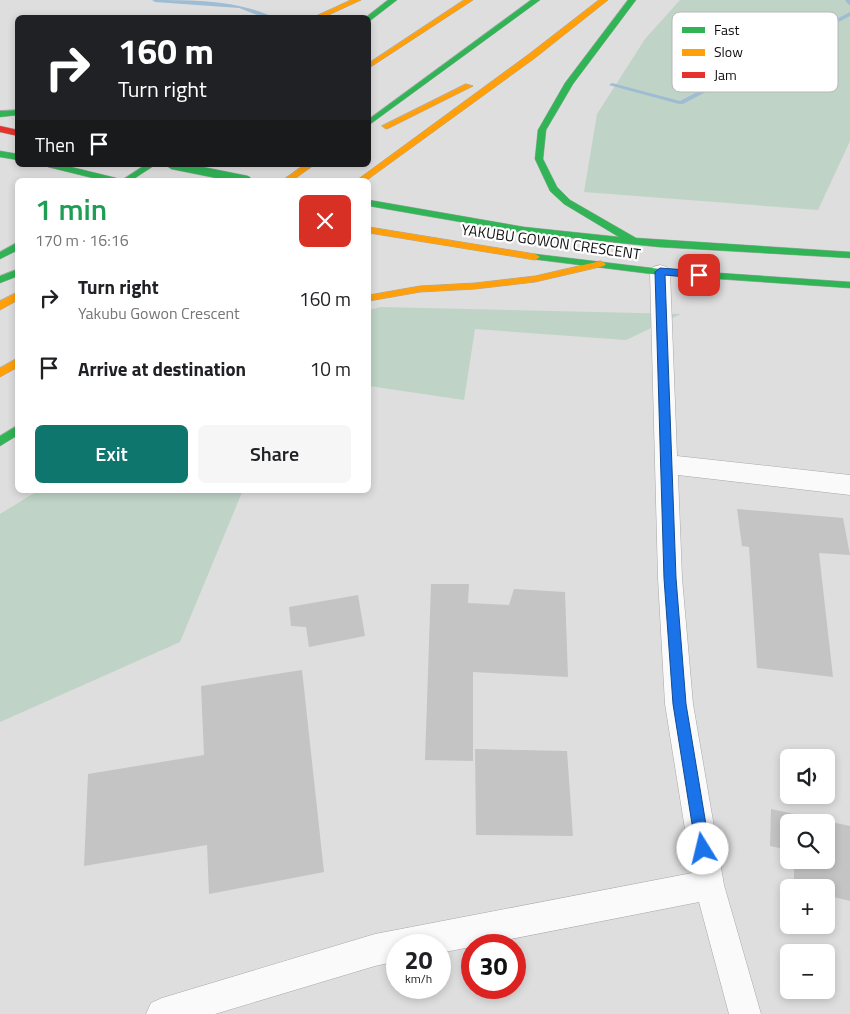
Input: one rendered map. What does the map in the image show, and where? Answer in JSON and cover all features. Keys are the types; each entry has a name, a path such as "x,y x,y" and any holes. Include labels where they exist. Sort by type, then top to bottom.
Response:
{"main road":[{"path":"322,15 357,0"},
{"path":"371,16 393,0"},
{"path":"371,65 469,0"},
{"path":"371,122 536,0"},
{"path":"364,178 532,56 604,0"},
{"path":"632,0 569,82 542,130 539,159 553,189 567,202 633,241"},
{"path":"371,133 532,56"},
{"path":"0,114 15,112"},
{"path":"0,129 15,133"},
{"path":"0,154 15,157"},
{"path":"59,167 104,178"},
{"path":"129,178 148,167"},
{"path":"182,167 237,178"},
{"path":"203,178 221,167"},
{"path":"291,178 307,167"},
{"name":"YAKUBU GOWON CRESCENT","path":"371,202 524,230 633,241 850,255"},
{"name":"YAKUBU GOWON CRESCENT","path":"371,230 517,255 660,272 850,285"},
{"path":"0,256 15,247"},
{"path":"371,298 420,288 475,286 535,279 601,264"},
{"path":"0,280 15,273"},
{"path":"0,306 15,297"},
{"path":"0,373 15,364"},
{"path":"0,442 15,431"},
{"path":"0,449 15,442"}],"street":[{"path":"660,272 668,464 670,578 679,704 709,885 744,1014"},
{"path":"668,464 850,485"},
{"path":"451,935 709,885"},
{"path":"162,1014 386,948"}],"green space":[{"path":"680,0 850,0 850,141 818,210 584,192 597,114 645,39"},
{"path":"380,307 681,314 626,340 475,329 464,400 371,386 371,309"},
{"path":"34,493 242,493 180,642 0,722 0,514"}],"building":[{"path":"737,509 843,518 850,555 819,553 833,677 757,668 749,547 742,546"},
{"path":"431,584 469,584 468,603 509,605 514,589 565,592 568,677 473,672 473,761 425,760"},
{"path":"358,595 365,636 309,647 306,627 291,626 289,607"},
{"path":"302,670 324,872 209,894 207,845 84,866 88,774 204,755 201,686"},
{"path":"475,749 567,751 573,836 476,835"},
{"path":"771,809 794,814 780,814 780,848 770,846"},
{"path":"835,823 850,826 850,901 835,897 835,879 794,879 794,869 835,869"}],"waterway":[{"path":"155,0 240,6 264,15"},
{"path":"838,20 850,14"},
{"path":"612,85 681,103 702,92"}],"traffic: fast":[{"path":"371,16 393,0"},
{"path":"371,122 536,0"},
{"path":"632,0 569,83 542,130 539,159 553,189 567,202 633,241"},
{"path":"0,114 15,112"},
{"path":"0,154 15,156"},
{"path":"59,167 105,178"},
{"path":"129,178 148,167"},
{"path":"182,167 237,178"},
{"path":"371,203 524,230 659,244 850,255"},
{"path":"0,256 15,247"},
{"path":"535,257 660,272 850,285"},
{"path":"0,280 15,273"},
{"path":"0,442 15,431"}],"traffic: slow":[{"path":"322,15 357,0"},
{"path":"371,65 469,0"},
{"path":"364,178 532,56 604,0"},
{"path":"386,126 469,86"},
{"path":"290,178 307,167"},
{"path":"371,230 535,257"},
{"path":"371,298 420,289 475,286 535,279 601,264"},
{"path":"0,306 15,297"},
{"path":"0,373 15,364"}],"traffic: jam":[{"path":"0,129 15,132"}],"route":[{"path":"699,275 660,272 668,464 670,578 679,704 703,849"}]}
